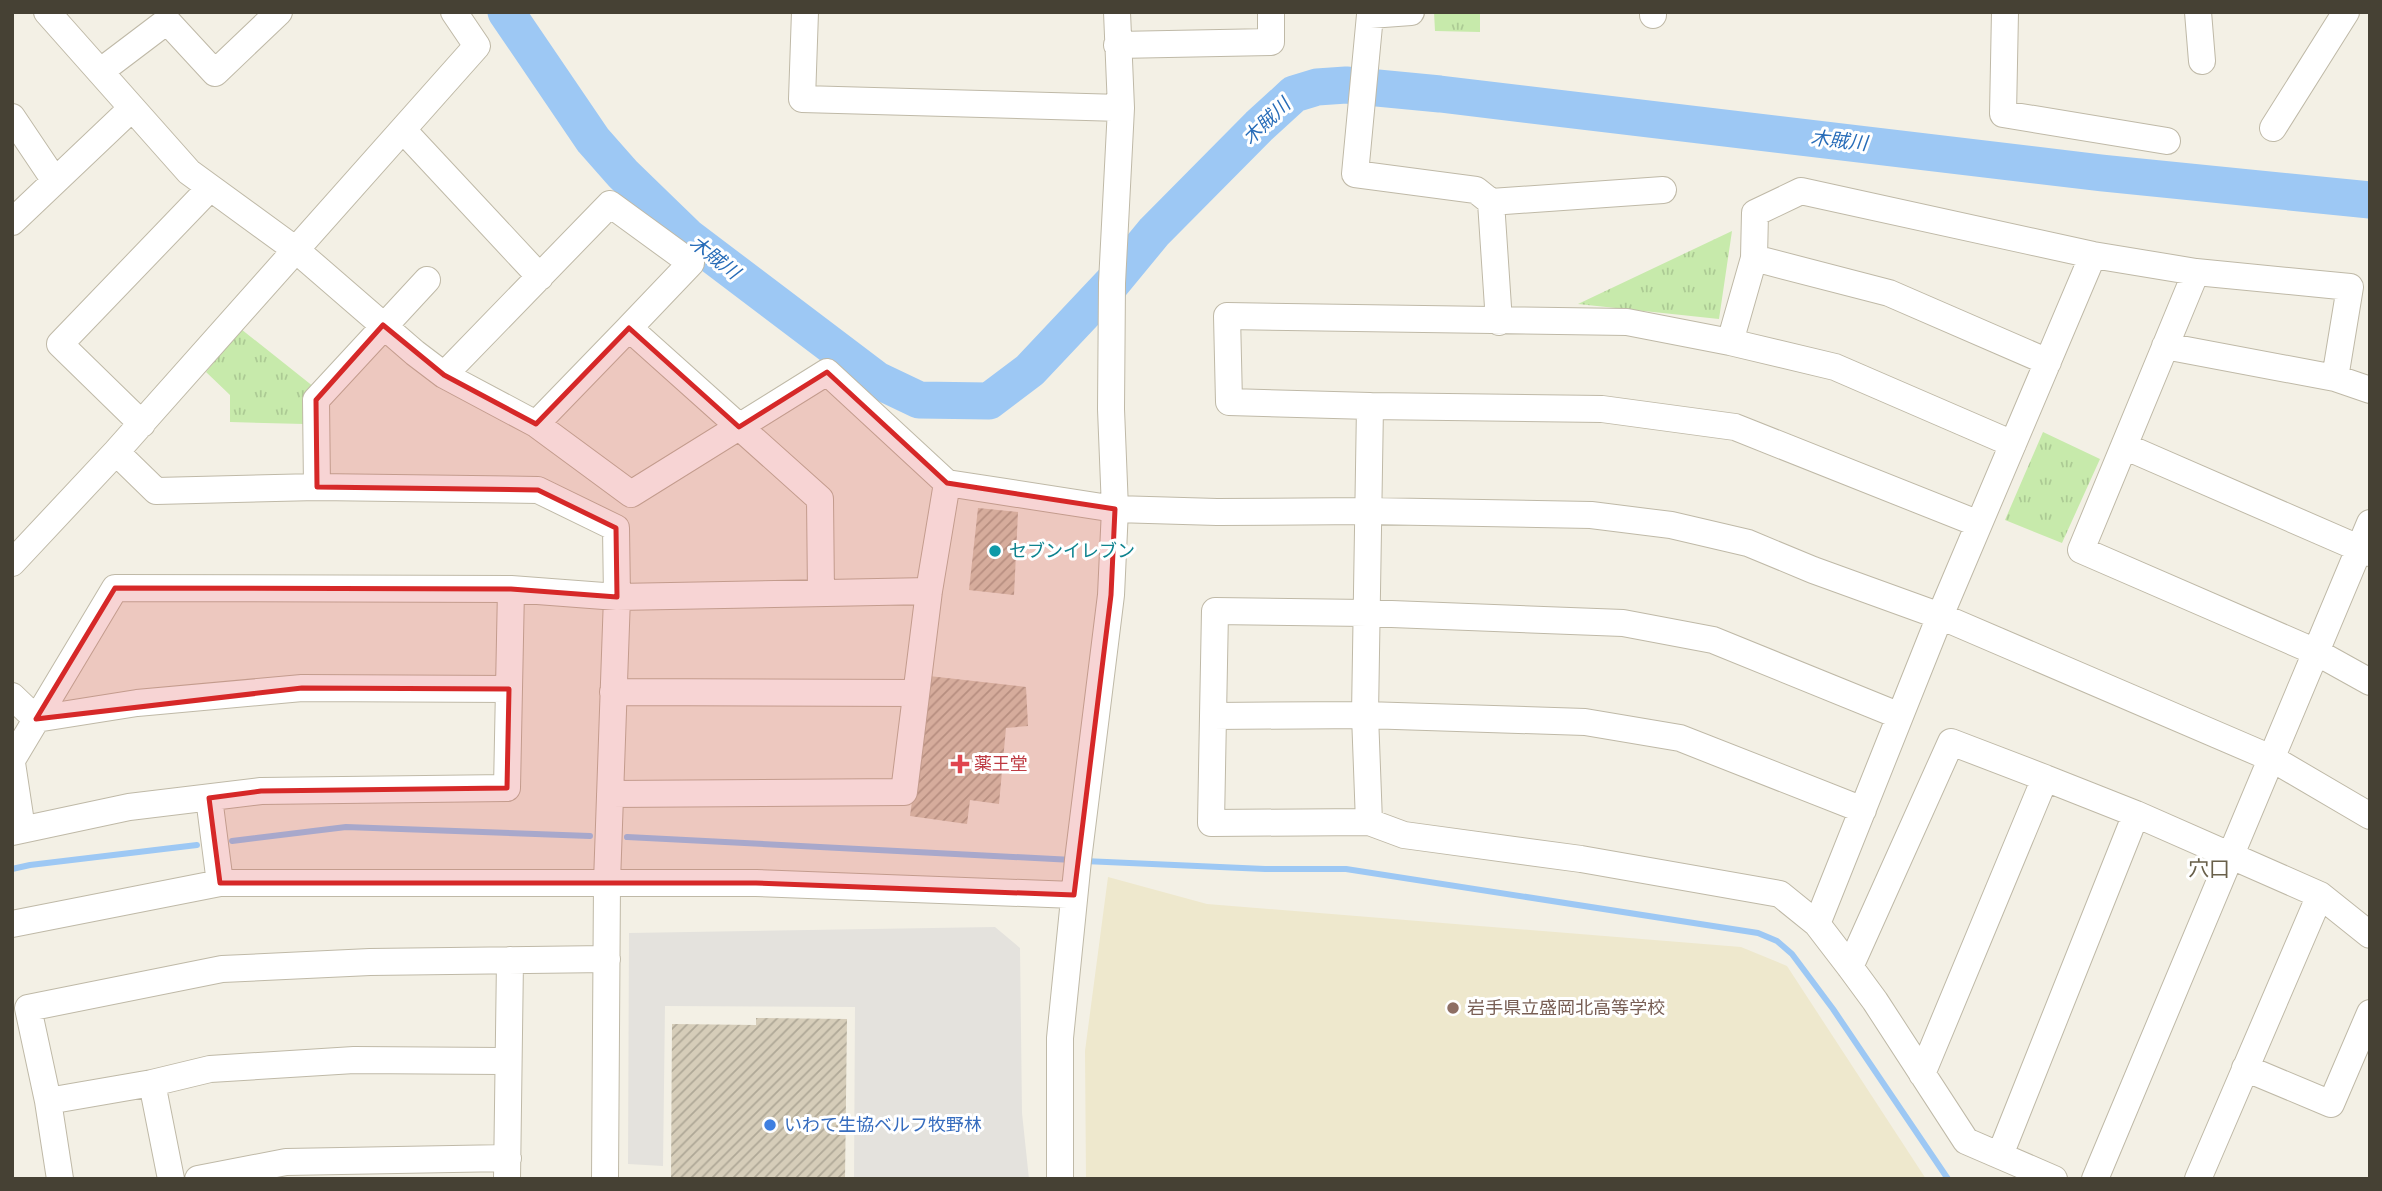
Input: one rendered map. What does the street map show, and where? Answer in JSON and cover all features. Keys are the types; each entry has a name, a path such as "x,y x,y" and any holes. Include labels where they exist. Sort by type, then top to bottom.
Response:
{"street":[{"path":"47,12 189,173 296,250 444,375 536,424 631,494 827,372 947,483 1115,509 1591,515 1671,525 1748,543 1813,570 1940,616 2271,758 2370,816"},
{"path":"101,71 167,21 215,73 279,12"},
{"path":"12,563 142,424 477,46 454,12"},
{"path":"805,12 802,99 1121,108"},
{"path":"1060,1179 1060,1038 1074,895 1111,595 1115,509 1111,409 1112,283 1121,108 1118,12"},
{"path":"1117,46 1271,42 1271,12"},
{"path":"1410,12 1370,15 1355,174 1476,190 1491,202 1663,190"},
{"path":"2004,12 2003,114 2167,141"},
{"path":"2198,12 2202,61"},
{"path":"2273,128 2346,12"},
{"path":"12,222 131,109"},
{"path":"12,117 55,181"},
{"path":"403,130 540,276"},
{"path":"142,424 60,344 210,188"},
{"path":"1730,342 1754,258 1755,213 1801,191 2093,256 2196,272 2350,287 2335,379"},
{"path":"1491,202 1499,322"},
{"path":"444,375 610,204 691,263 536,424"},
{"path":"1817,925 1940,616 2093,256"},
{"path":"1754,258 1889,293 2048,362"},
{"path":"2196,272 2081,550 2316,652 2370,682"},
{"path":"317,487 316,400 426,280"},
{"path":"1979,524 1735,427 1602,409 1228,402 1227,316 1627,322 1730,342 1835,367 2013,444"},
{"path":"629,328 820,499 821,593"},
{"path":"2165,346 2335,379 2370,390"},
{"path":"1369,822 1365,715 1370,406"},
{"path":"2124,446 2365,550"},
{"path":"116,452 156,491 317,487 538,490 616,528 617,597 607,882 605,1179"},
{"path":"610,794 904,792 929,591 947,483"},
{"path":"2095,1179 2316,652 2365,550 2370,523"},
{"path":"511,589 507,788 261,791 128,807 17,831 12,761 115,588 511,589 617,597 929,591"},
{"path":"1900,716 1713,640 1623,623 1366,613 1215,611 1212,823 1369,822 1404,835 1581,859 1780,894 1817,925 1850,967 1966,1141 2054,1179"},
{"path":"36,719 137,703 302,688 509,689"},
{"path":"613,692 916,692"},
{"path":"12,696 36,719"},
{"path":"1213,716 1365,715 1586,722 1680,738 1863,810"},
{"path":"1850,967 1951,742 2136,814 2320,895 2370,935"},
{"path":"1922,1074 2045,778"},
{"path":"209,797 220,883"},
{"path":"2000,1155 2136,814"},
{"path":"12,924 220,883 607,882 844,886 1074,895"},
{"path":"2198,1179 2320,895"},
{"path":"198,1179 286,1162 508,1169 510,960"},
{"path":"60,1179 48,1101 28,1008 222,969 370,962 607,960"},
{"path":"2245,1068 2331,1104 2370,1013"},
{"path":"48,1101 152,1083 210,1069 354,1060 502,1061"},
{"path":"152,1083 171,1179"}],"highlighted area":[{"path":"383,325 444,375 536,424 629,328 739,427 827,372 947,483 1115,509 1111,595 1074,895 756,883 220,883 209,798 261,791 507,788 509,689 302,688 36,719 115,588 511,589 617,597 616,528 538,490 317,487 316,400"}],"shaded area":[{"name":"岩手県立盛岡北高等学校","path":"1108,877 1207,904 1741,947 1787,966 1926,1179 1086,1179 1085,1051"},
{"path":"995,927 1020,948 1022,1113 1029,1179 854,1179 855,1007 665,1006 663,1166 628,1164 629,933"}],"green space":[{"path":"1434,12 1480,12 1480,32 1435,31"},
{"path":"1732,231 1719,319 1578,304"},
{"path":"241,329 314,387 304,424 230,422 230,395 206,372"},
{"path":"2043,432 2100,459 2062,543 2005,520"}],"building":[{"name":"セブンイレブン","path":"978,508 1018,512 1014,595 969,590"},
{"name":"薬王堂","path":"929,676 1026,687 1028,726 1006,728 999,804 970,800 967,824 910,816"},
{"path":"756,1018 847,1019 845,1179 671,1179 672,1024 756,1025"}],"waterway":[{"name":"木賊川","path":"506,12 593,140 623,174 688,237 877,380 919,400 989,401 1030,370 1112,283 1154,232 1259,126 1294,94 1317,87 1346,85 1440,94 2102,173 2370,200"},
{"path":"232,841 346,827 590,836"},
{"path":"627,837 1073,860"},
{"path":"12,869 197,845"},
{"path":"1084,861 1265,869 1346,869 1758,933 1777,941 1792,954 1833,1009 1948,1179"}],"place":[{"name":"セブンイレブン","path":"995,551"},
{"name":"薬王堂","path":"960,764"},
{"name":"岩手県立盛岡北高等学校","path":"1453,1008"},
{"name":"いわて生協ベルフ牧野林","path":"770,1125"}],"district":[{"name":"穴口","path":"2209,869"}]}
